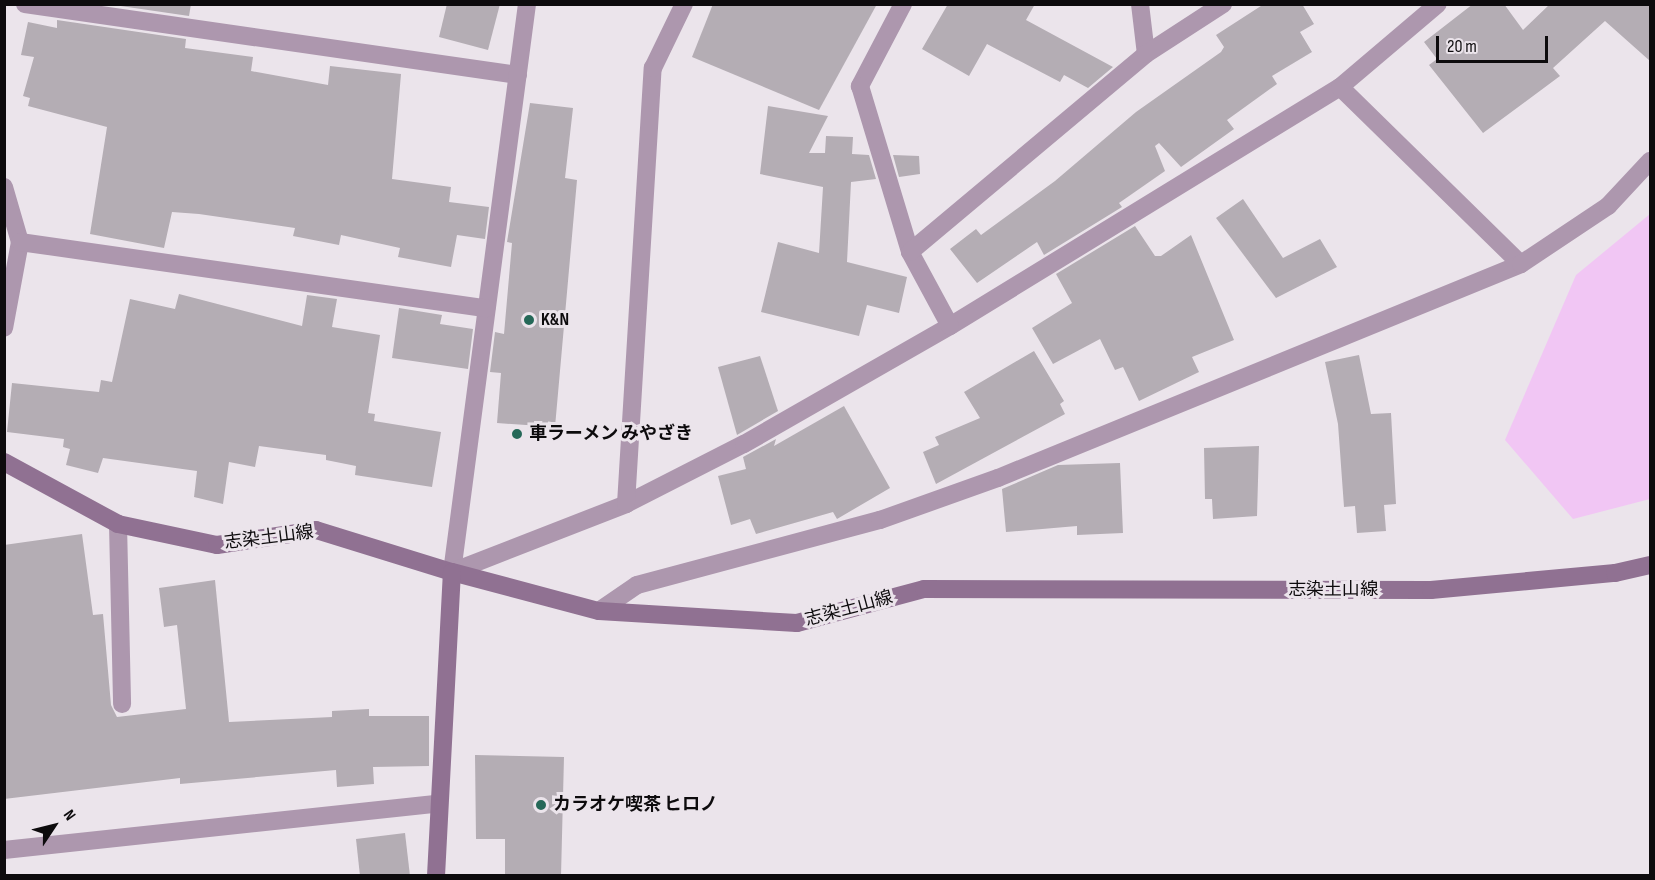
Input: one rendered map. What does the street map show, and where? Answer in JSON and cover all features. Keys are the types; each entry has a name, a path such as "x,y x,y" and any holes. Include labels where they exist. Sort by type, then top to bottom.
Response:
{"main road":[{"name":"志染土山線","path":"4,462 118,524 217,545 316,530 452,572 599,611 797,622 924,590 1431,591 1615,573 1650,565"},
{"path":"436,876 452,572"}],"street":[{"path":"25,4 518,75"},
{"path":"527,4 452,572 626,504 744,444 950,326 1340,87 1438,4"},
{"path":"626,504 652,68 684,4"},
{"path":"903,4 860,86 910,252 950,326"},
{"path":"1140,4 1146,54"},
{"path":"910,252 1146,54 1223,4"},
{"path":"1340,87 1521,264"},
{"path":"599,611 637,585 880,520 998,478 1521,264 1608,206 1650,161"},
{"path":"4,187 20,242 4,328"},
{"path":"20,242 486,308"},
{"path":"118,524 122,704"},
{"path":"4,850 438,804"}],"shaded area":[{"path":"1650,214 1650,499 1573,519 1505,440 1576,275"}],"building":[{"path":"107,4 191,4 189,16"},
{"path":"447,4 500,4 488,50 439,37"},
{"path":"713,4 877,4 819,110 692,57"},
{"path":"948,4 1035,4 1026,20 1113,67 1088,88 1064,75 1060,82 987,44 969,76 922,49"},
{"path":"1264,4 1302,4 1314,24 1300,32 1312,52 1272,76 1277,84 1227,120 1234,129 1181,167 1159,143 1155,146 1165,171 1119,203 1122,207 1044,255 1037,242 977,283 950,249 976,229 981,235 1055,181 1136,112 1221,52 1224,47 1216,35"},
{"path":"1473,4 1504,4 1523,30 1550,4 1650,4 1650,61 1605,21 1553,68 1560,76 1483,133 1429,65 1437,59 1424,42"},
{"path":"57,20 186,39 185,48 253,57 251,71 328,85 330,66 401,74 392,179 451,187 449,202 489,207 485,239 457,235 451,267 398,257 400,248 341,235 339,245 293,236 295,228 199,214 172,212 164,248 90,234 107,127 28,106 30,98 23,96 34,57 21,55 28,22 57,28"},
{"path":"530,103 573,108 565,178 577,180 555,427 497,423 501,373 490,372 495,332 504,334 512,243 507,242"},
{"path":"768,106 828,116 809,153 825,153 826,136 853,137 852,154 869,155 876,179 851,182 847,262 907,277 899,313 867,305 859,336 761,312 778,242 819,253 823,187 760,174"},
{"path":"893,155 919,156 920,174 899,177"},
{"path":"1243,199 1283,258 1320,239 1337,267 1276,298 1216,218"},
{"path":"1135,226 1155,256 1161,256 1191,235 1234,340 1192,357 1199,372 1139,401 1123,367 1115,370 1100,339 1053,364 1032,328 1072,303 1056,274"},
{"path":"179,294 302,326 307,295 337,299 332,327 380,335 368,413 375,414 374,421 441,432 432,487 355,475 356,466 326,460 326,455 259,446 255,467 229,462 223,504 194,497 197,471 103,458 98,473 66,465 70,449 63,447 64,439 7,432 12,383 99,392 101,380 112,382 130,299 175,309"},
{"path":"399,308 442,315 440,324 473,329 468,369 392,358"},
{"path":"1034,351 1064,401 1060,404 1065,414 936,484 923,452 939,445 935,437 980,418 964,392"},
{"path":"1359,355 1371,414 1391,413 1396,504 1384,505 1386,531 1357,533 1355,506 1344,507 1338,424 1325,362"},
{"path":"760,356 778,411 737,435 718,367"},
{"path":"844,406 890,488 837,519 833,512 756,534 750,519 731,525 718,476 746,469 743,457 776,439 774,446"},
{"path":"1259,446 1257,516 1213,519 1212,499 1205,499 1204,448"},
{"path":"1120,463 1123,533 1077,535 1077,526 1006,532 1002,489 1058,465"},
{"path":"82,534 93,615 103,614 111,705 117,717 186,709 177,625 164,627 159,588 215,580 229,722 332,717 332,711 369,709 369,716 429,716 429,766 373,767 374,784 337,787 336,770 180,784 180,778 4,799 4,545"},
{"path":"475,755 564,757 561,876 505,876 505,839 476,839"},
{"path":"405,833 410,876 360,876 356,839"}],"place":[{"name":"K&N","path":"529,320"},
{"name":"車ラーメン みやざき","path":"517,434"},
{"name":"カラオケ喫茶 ヒロノ","path":"541,805"}]}
